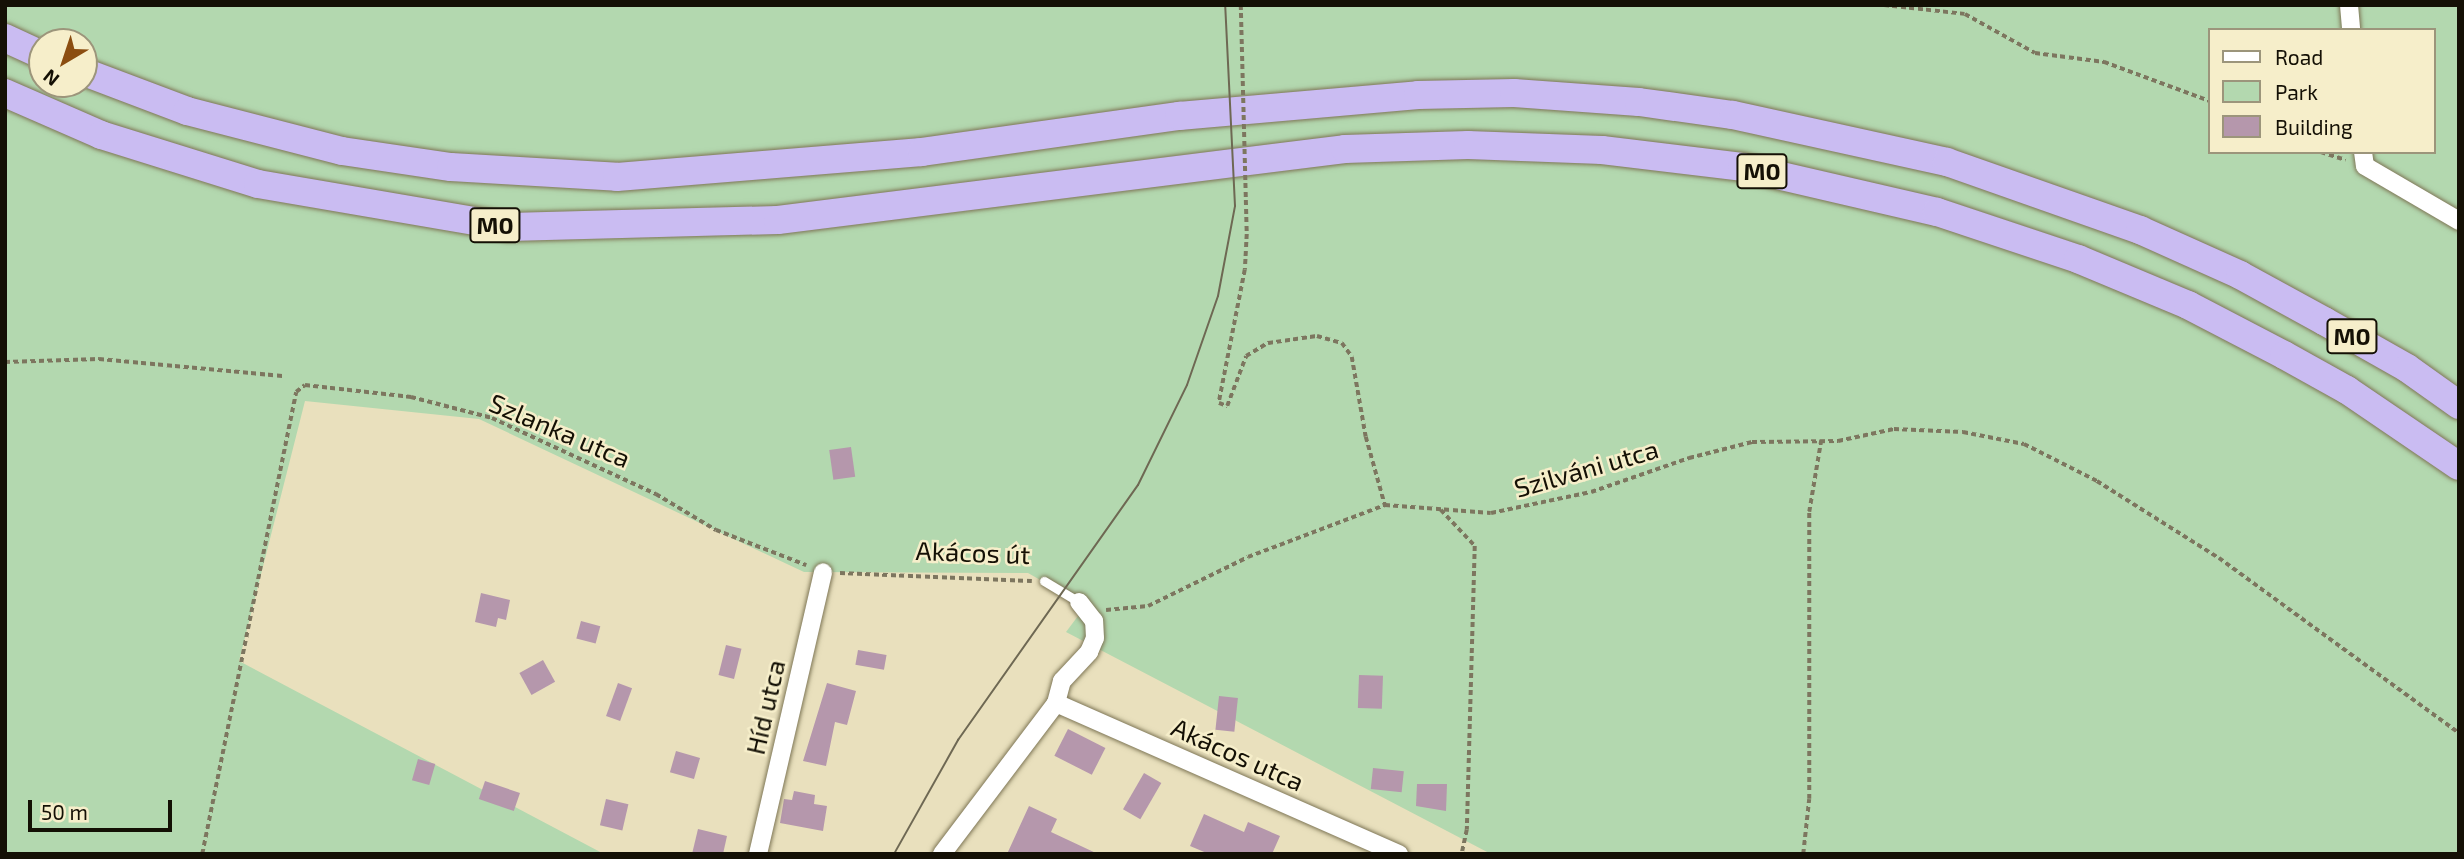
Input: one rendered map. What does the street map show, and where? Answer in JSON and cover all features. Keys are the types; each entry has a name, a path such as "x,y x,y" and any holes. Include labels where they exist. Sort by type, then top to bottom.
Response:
{"highway":[{"path":"5,38 28,49"},
{"name":"M0","path":"98,77 187,111 342,151 451,167 617,177 908,153 1179,116 1418,95 1514,93 1639,102 1733,115 1947,162 2140,230 2312,314 2407,368 2459,405"},
{"name":"M0","path":"5,93 101,135 258,184 509,227 778,220 1345,149 1468,145 1602,150 1742,167 1937,212 2078,259 2188,306 2284,355 2347,390 2459,466"}],"street":[{"path":"2349,5 2351,28"},
{"path":"2364,159 2459,221"},
{"name":"Híd utca","path":"758,854 823,572"},
{"path":"942,854 1056,703 1062,681 1089,652 1095,638 1085,607"},
{"name":"Akácos utca","path":"1056,703 1399,854"}],"lane":[{"name":"Akácos út","path":"1044,581 1085,607"}],"path":[{"path":"526,5 550,5"},
{"path":"1241,5 1247,234 1245,270 1219,403 1227,406 1246,356 1268,343 1317,337 1342,344 1352,357 1366,437 1385,505"},
{"path":"1884,5 1965,14 2035,53 2104,62 2208,99"},
{"path":"2333,154 2364,159"},
{"path":"5,362 99,359 282,376"},
{"name":"Szlanka utca","path":"202,854 296,392 305,385 411,397 492,418 656,494 716,530 823,572"},
{"name":"Szilváni utca","path":"1085,607 1148,606 1248,557 1385,505 1491,513 1541,506 1752,442 1821,440 1894,429 1963,432 2024,444 2097,481 2220,558 2459,733"},
{"path":"1803,854 1809,799 1809,512 1821,440"},
{"path":"1440,510 1475,546 1467,830 1462,854"},
{"name":"Akácos út","path":"823,572 1044,581"}],"green space":[{"path":"5,5 2459,5 2459,854 1491,854 1066,632 1081,612 1079,602 1028,573 804,572 479,419 305,401 239,661 604,854 5,854"}],"building":[{"path":"851,447 855,477 833,480 829,450"},
{"path":"481,593 510,600 506,620 498,618 496,627 475,622"},
{"path":"581,621 600,626 596,644 576,638"},
{"path":"726,645 742,649 734,679 719,675"},
{"path":"858,650 887,655 884,670 855,665"},
{"path":"543,660 555,682 532,695 519,673"},
{"path":"1359,675 1383,676 1382,709 1358,708"},
{"path":"618,683 632,688 620,721 606,716"},
{"path":"827,683 856,691 847,725 835,722 826,766 803,761"},
{"path":"1219,696 1238,698 1234,732 1215,730"},
{"path":"1068,729 1105,748 1092,775 1054,756"},
{"path":"676,751 700,758 694,779 670,772"},
{"path":"418,759 435,764 429,785 412,780"},
{"path":"1373,768 1404,771 1402,792 1371,789"},
{"path":"1144,773 1161,783 1140,819 1123,809"},
{"path":"485,781 520,793 514,811 479,799"},
{"path":"1417,784 1447,784 1446,811 1416,806"},
{"path":"794,791 815,795 814,804 827,806 823,831 780,823 784,799 792,800"},
{"path":"606,799 628,804 622,830 600,825"},
{"path":"1029,806 1057,819 1051,832 1098,854 1007,854"},
{"path":"1204,814 1244,832 1248,822 1280,836 1272,854 1209,854 1190,846"},
{"path":"698,829 727,836 723,854 692,854"}],"tram line":[{"path":"894,854 958,740 1138,485 1187,385 1218,296 1235,206 1225,5"}]}
